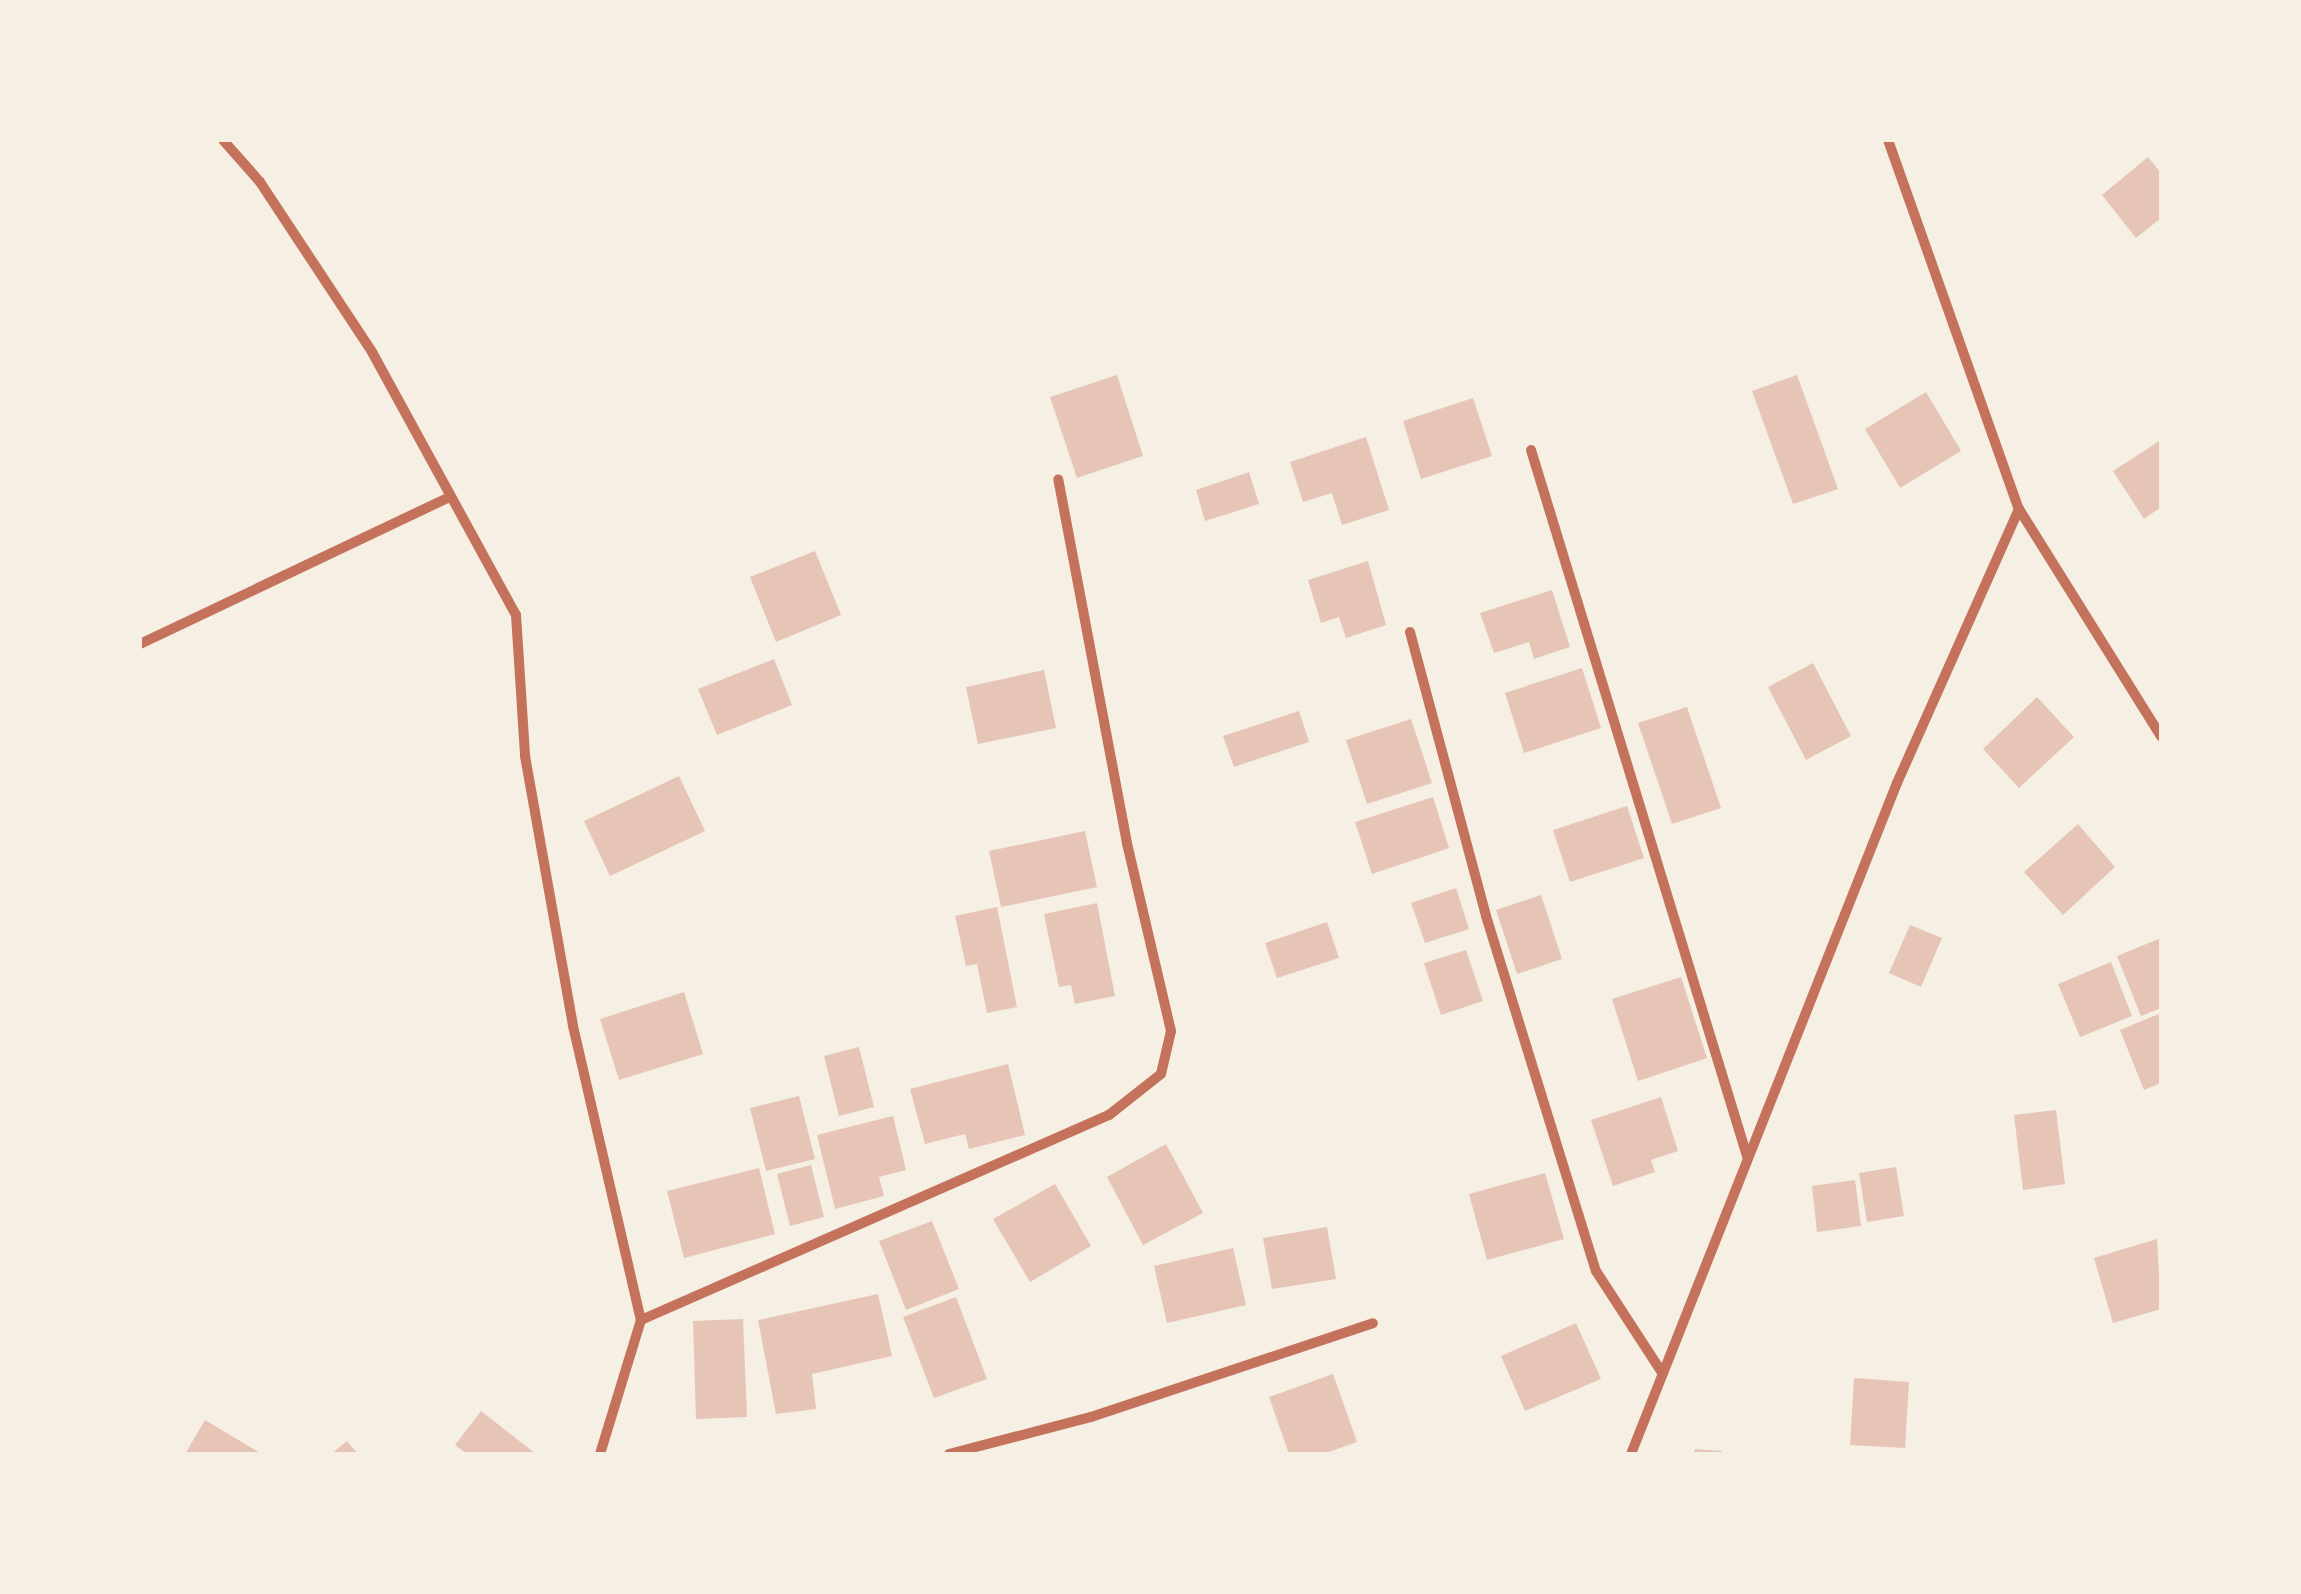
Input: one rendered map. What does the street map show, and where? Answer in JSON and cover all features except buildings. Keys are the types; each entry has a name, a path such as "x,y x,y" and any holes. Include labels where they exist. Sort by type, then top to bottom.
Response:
{"street":[{"path":"222,140 260,182 372,352 448,498 516,615 525,756 572,1026 641,1320 600,1454"},
{"path":"1888,140 2020,509 2156,717 2161,736"},
{"path":"1530,450 1748,1157"},
{"path":"641,1320 1109,1115 1162,1074 1171,1031 1126,843 1058,479"},
{"path":"140,644 448,498"},
{"path":"1631,1454 1897,782 2020,509"},
{"path":"1410,632 1486,916 1596,1271 1661,1371"},
{"path":"950,1454 1090,1418 1373,1323"}]}
